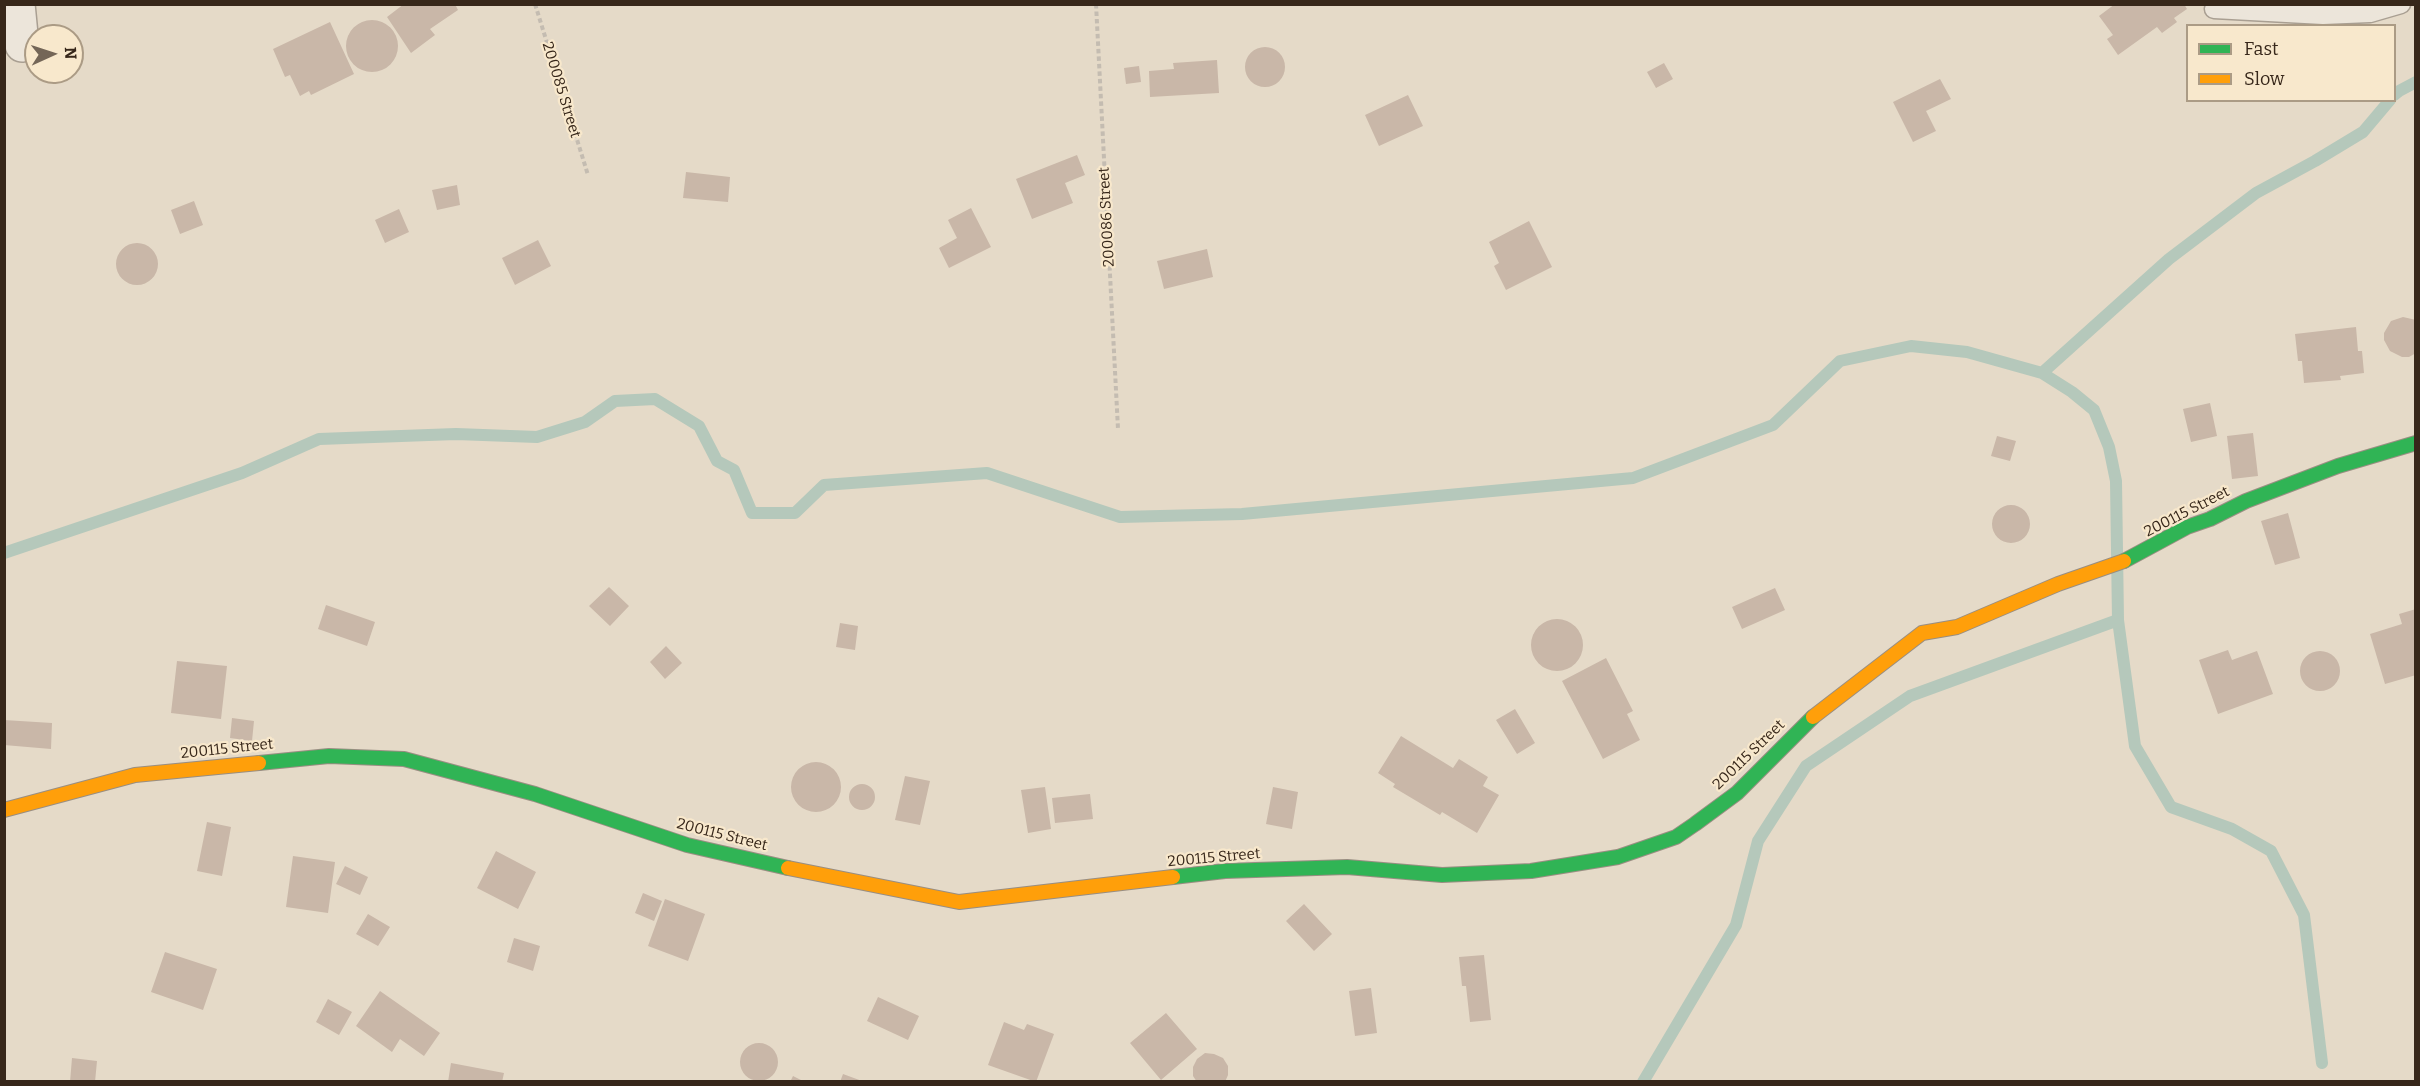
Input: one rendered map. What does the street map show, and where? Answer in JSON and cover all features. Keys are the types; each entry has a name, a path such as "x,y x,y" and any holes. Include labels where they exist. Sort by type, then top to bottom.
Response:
{"street":[{"path":"18,4 22,45"},
{"name":"200115 Street","path":"4,810 135,775 329,756 404,759 535,794 687,845 795,870 959,902 1225,871 1347,867 1442,875 1531,871 1618,857 1676,837 1737,793 1821,709 1922,633 1958,627 2010,603 2133,558 2187,526 2210,519 2246,501 2338,466 2415,443"}],"lane":[{"path":"2214,9 2323,15 2370,13 2401,4"}],"path":[{"name":"200085 Street","path":"535,4 588,176"},
{"name":"200086 Street","path":"1096,4 1118,429"}],"building":[{"path":"404,4 455,4 458,10 430,29 435,35 411,53 387,17"},
{"path":"2115,4 2184,4 2187,9 2174,18 2177,22 2162,33 2157,27 2118,55 2107,39 2113,35 2099,16"},
{"path":"367,20 377,20 391,27 398,46 391,65 377,72 367,72 357,68 350,61 346,51 346,41 350,31 357,24"},
{"path":"330,22 354,74 311,95 309,91 300,96 290,75 285,77 273,49"},
{"path":"1265,47 1279,53 1285,67 1279,81 1265,87 1251,81 1245,67 1251,53"},
{"path":"1217,60 1219,93 1150,97 1149,71 1174,69 1173,63"},
{"path":"1664,63 1673,79 1656,88 1647,72"},
{"path":"1139,66 1141,82 1126,84 1124,68"},
{"path":"1940,79 1951,99 1926,111 1936,131 1913,142 1893,102"},
{"path":"1408,95 1423,126 1379,146 1365,115"},
{"path":"1077,155 1085,175 1065,183 1073,203 1032,219 1016,179"},
{"path":"686,172 730,177 728,202 683,198"},
{"path":"457,185 460,205 437,210 432,190"},
{"path":"194,201 203,225 180,234 171,210"},
{"path":"971,208 991,247 949,268 939,248 957,238 948,220"},
{"path":"399,209 409,232 385,243 375,220"},
{"path":"1529,221 1552,267 1506,290 1494,266 1499,263 1489,242"},
{"path":"538,240 551,266 515,285 502,258"},
{"path":"137,243 152,249 158,264 152,279 137,285 122,279 116,264 122,249"},
{"path":"1207,249 1213,277 1164,289 1157,261"},
{"path":"2403,317 2416,320 2416,353 2409,357 2402,357 2390,351 2384,340 2384,333 2391,321"},
{"path":"2356,327 2358,351 2362,351 2364,373 2340,376 2341,380 2304,383 2302,361 2298,361 2295,334"},
{"path":"2210,403 2217,436 2191,442 2183,409"},
{"path":"2253,433 2258,476 2232,479 2227,436"},
{"path":"1997,436 2016,441 2010,461 1991,456"},
{"path":"2011,505 2024,511 2030,524 2024,537 2011,543 1998,537 1992,524 1998,511"},
{"path":"2288,513 2300,558 2275,565 2261,521"},
{"path":"609,587 629,606 610,626 589,606"},
{"path":"1775,588 1785,610 1742,629 1732,607"},
{"path":"326,605 375,622 367,646 318,629"},
{"path":"2416,609 2416,675 2385,684 2370,634 2402,624 2399,614"},
{"path":"1552,619 1562,619 1576,626 1583,645 1576,664 1562,671 1552,671 1542,667 1535,660 1531,650 1531,640 1535,630 1542,623"},
{"path":"840,623 858,626 855,650 836,647"},
{"path":"666,646 682,663 665,679 650,662"},
{"path":"2228,650 2232,660 2257,651 2273,694 2218,714 2199,660"},
{"path":"2320,651 2328,652 2334,657 2339,663 2339,679 2334,685 2328,690 2320,691 2312,690 2306,685 2301,679 2300,671 2301,663 2306,657 2312,652"},
{"path":"1606,658 1633,711 1627,714 1640,740 1603,759 1562,681"},
{"path":"177,661 227,666 221,719 171,713"},
{"path":"1515,709 1535,743 1517,754 1496,720"},
{"path":"232,718 254,721 252,741 230,738"},
{"path":"4,720 52,723 51,749 4,745"},
{"path":"1401,736 1453,768 1459,759 1488,777 1483,786 1499,795 1477,833 1442,812 1440,815 1393,787 1395,784 1378,773"},
{"path":"811,762 821,762 834,769 841,782 841,792 834,805 821,812 811,812 802,808 795,801 791,792 791,782 795,773 802,766"},
{"path":"905,776 930,781 920,825 895,820"},
{"path":"862,784 871,788 875,797 871,806 862,810 853,806 849,797 853,788"},
{"path":"1045,787 1051,829 1028,833 1021,790"},
{"path":"1273,787 1298,792 1292,829 1266,824"},
{"path":"1090,794 1093,819 1055,823 1052,798"},
{"path":"207,822 231,827 222,876 197,871"},
{"path":"496,851 536,872 518,909 477,888"},
{"path":"293,856 335,862 328,913 286,907"},
{"path":"345,866 368,877 360,895 336,884"},
{"path":"643,893 662,901 654,921 635,913"},
{"path":"665,899 705,914 688,961 648,946"},
{"path":"1304,904 1332,934 1314,951 1286,921"},
{"path":"368,914 390,927 378,946 356,934"},
{"path":"514,938 540,946 533,971 507,962"},
{"path":"165,952 217,969 203,1010 151,992"},
{"path":"1484,955 1491,1020 1470,1022 1466,986 1462,986 1459,957"},
{"path":"1371,988 1377,1033 1355,1036 1349,991"},
{"path":"380,991 440,1033 424,1056 400,1039 392,1052 356,1026"},
{"path":"878,997 919,1016 908,1040 867,1021"},
{"path":"328,999 352,1012 339,1035 316,1022"},
{"path":"1166,1013 1197,1049 1161,1080 1130,1043"},
{"path":"1004,1022 1024,1030 1027,1024 1054,1034 1036,1082 988,1065"},
{"path":"759,1043 773,1048 778,1062 773,1076 759,1081 745,1076 740,1062 745,1048"},
{"path":"1205,1053 1223,1058 1228,1066 1225,1082 1197,1082 1193,1076 1193,1067 1197,1059"},
{"path":"72,1058 97,1061 95,1082 70,1082"},
{"path":"451,1063 504,1073 502,1082 448,1082"},
{"path":"843,1074 862,1081 862,1082 840,1082"},
{"path":"793,1076 805,1082 790,1082"}],"waterway":[{"path":"2396,93 2416,82"},
{"path":"4,553 242,473 319,439 456,434 537,437 585,422 615,401 655,399 699,426 717,461 734,470 752,513 795,513 824,485 987,473 1120,517 1242,514 1633,478 1773,425 1840,361 1911,346 1967,352 2042,373 2169,259 2256,193 2363,132 2388,102"},
{"path":"2042,373 2072,392 2094,410 2109,447 2116,481 2118,620 2135,746 2171,807 2232,829 2271,851 2304,915 2322,1063"},
{"path":"1643,1082 1736,925 1758,841 1806,766 1910,696 2118,620"}],"traffic: fast":[{"path":"2124,561 2187,527 2210,519 2246,501 2338,466 2416,443"},
{"path":"1173,877 1225,871 1347,867 1442,875 1531,871 1618,857 1676,837 1695,824 1737,793 1813,717"},
{"path":"259,763 329,756 404,759 535,794 687,845 788,868"}],"traffic: slow":[{"path":"1813,717 1922,633 1957,627 2058,584 2124,561"},
{"path":"4,810 135,775 259,763"},
{"path":"788,868 959,902 1173,877"}]}
